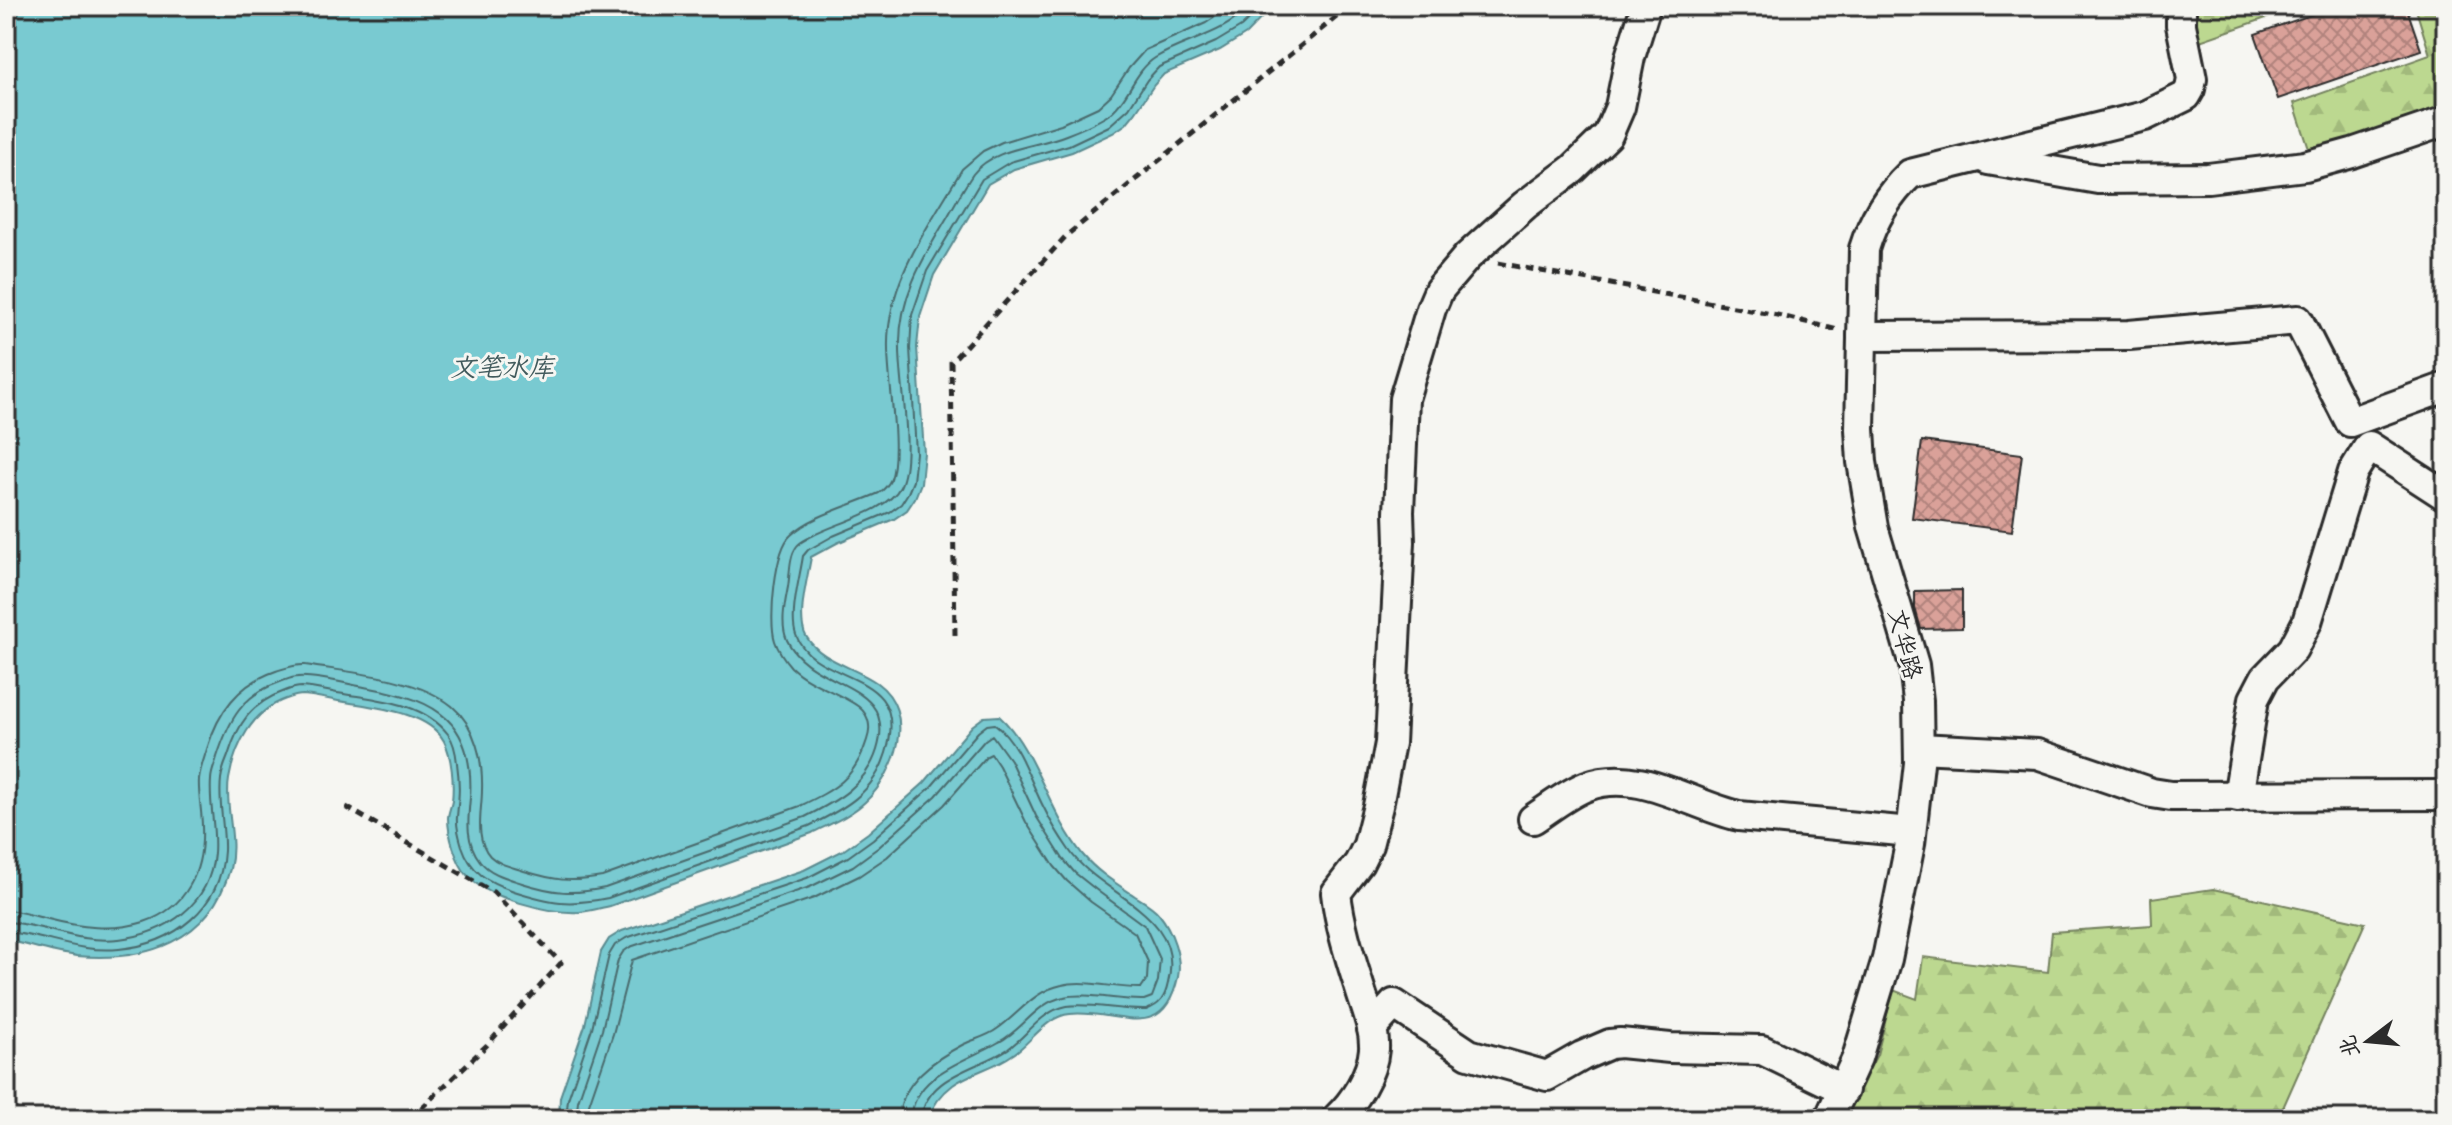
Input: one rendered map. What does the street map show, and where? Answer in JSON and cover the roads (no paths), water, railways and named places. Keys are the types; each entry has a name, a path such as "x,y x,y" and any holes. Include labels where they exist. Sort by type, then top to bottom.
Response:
{"street":[{"path":"1336,1119 1361,1087 1372,1058 1372,1028 1340,923 1336,893 1359,863 1368,845 1390,743 1404,399 1439,290 1467,257 1525,205 1573,169 1608,135 1620,107 1630,57 1646,6"},
{"path":"1976,158 2145,116 2186,96 2192,79 2181,25 2181,6"},
{"path":"1976,158 2098,179 2208,178 2305,166 2364,150 2446,121"},
{"name":"文华路","path":"1829,1119 1844,1090 1887,959 1911,832 1919,748 1914,665 1873,527 1865,485 1860,429 1864,249 1881,208 1894,189 1910,174 1976,158"},
{"path":"1862,336 2129,335 2298,320 2350,422 2446,387"},
{"path":"2238,797 2254,699 2265,678 2293,649 2307,622 2353,472 2369,446 2446,496"},
{"path":"1919,748 2037,754 2152,793 2171,796 2446,795"},
{"path":"1533,819 1584,787 1603,781 1662,789 1739,816 1911,832"},
{"path":"1372,1028 1394,1004 1469,1054 1547,1076 1610,1044 1762,1050 1844,1090"}],"water":[{"name":"文笔水库","path":"6,6 1273,6 1246,34 1220,50 1164,74 1126,124 1113,133 1072,152 1014,169 988,184 934,275 920,317 917,347 924,453 921,483 915,498 907,510 894,519 811,557 804,597 803,628 812,645 829,658 877,683 890,696 897,710 898,743 893,760 876,790 859,807 812,833 610,906 580,912 537,907 489,891 463,870 453,848 448,825 453,794 451,762 447,747 436,731 426,723 399,712 314,696 297,696 274,704 264,712 247,731 236,754 228,790 233,846 230,869 220,894 207,914 191,930 172,942 127,955 102,957 68,955 6,940"},
{"path":"999,716 1023,745 1071,839 1083,855 1094,867 1154,909 1168,928 1175,944 1179,969 1171,998 1162,1011 1150,1018 1136,1020 1088,1014 1061,1016 1005,1059 953,1085 938,1100 928,1119 559,1119 560,1097 585,1025 601,952 609,939 622,931 804,870 844,850 924,783 972,726 984,717"}]}
